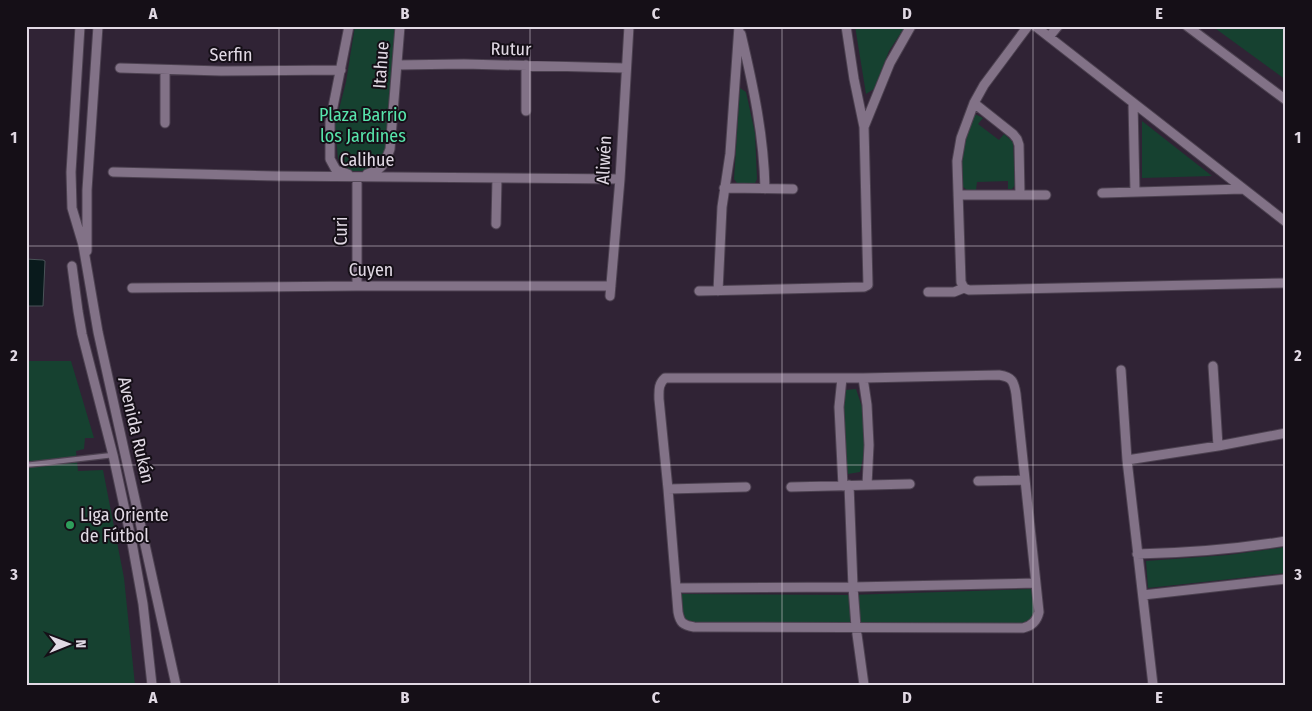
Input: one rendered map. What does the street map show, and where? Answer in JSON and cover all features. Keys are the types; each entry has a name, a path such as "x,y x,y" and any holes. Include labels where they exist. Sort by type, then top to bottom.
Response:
{"street":[{"name":"Avenida Rukán","path":"80,26 71,172 72,208 83,245 98,332 176,685"},
{"name":"Avenida Rukán","path":"87,269 87,190 98,26"},
{"path":"349,26 330,122 330,159 336,170 357,176"},
{"name":"Itahue","path":"357,176 379,170 386,160 390,149 400,26"},
{"name":"Aliwén","path":"611,291 629,26"},
{"path":"718,291 722,206 730,154 739,26"},
{"path":"739,26 760,124 764,163 764,189"},
{"path":"699,291 867,286 864,127 846,26"},
{"path":"864,127 890,63 911,26"},
{"path":"964,288 961,282 958,151 965,125 984,85 1028,26"},
{"path":"1035,26 1286,222"},
{"path":"1049,37 1058,26"},
{"path":"1187,26 1286,100"},
{"name":"Rutur","path":"397,65 464,64 626,68"},
{"path":"526,65 526,111"},
{"name":"Serfin","path":"120,68 231,71 341,70"},
{"path":"165,70 165,123"},
{"path":"974,103 1017,139 1020,195"},
{"path":"1133,103 1135,192"},
{"name":"Calihue","path":"114,172 276,176 620,179"},
{"name":"Curi","path":"357,176 357,286"},
{"path":"496,224 497,178"},
{"path":"724,188 794,189"},
{"path":"1102,193 1243,189"},
{"path":"958,195 1046,194"},
{"path":"72,266 76,304 82,334 128,517 143,604 152,685"},
{"path":"928,292 954,292 964,288 979,290 1286,283"},
{"name":"Cuyen","path":"132,288 357,286 611,291"},
{"path":"1213,366 1218,446"},
{"path":"1121,370 1127,460 1153,685"},
{"path":"998,376 1007,377 1012,380 1016,394 1036,583 1038,616 1034,622 1027,627 694,627 682,624 676,588 659,399 661,381 665,378 863,378 998,376"},
{"path":"842,378 839,407 856,627 863,684"},
{"path":"863,378 867,405 869,445 867,485"},
{"path":"1127,460 1286,433"},
{"path":"978,481 1025,480"},
{"path":"791,487 910,484"},
{"path":"668,489 746,487"},
{"path":"1137,554 1228,549 1286,541"},
{"path":"1143,595 1286,579"},
{"path":"676,588 1036,583"}],"lane":[{"path":"26,465 113,455"}],"green space":[{"name":"Plaza Barrio los Jardines","path":"355,26 400,26 388,147 379,165 372,171 350,171 338,159 335,125 346,82"},
{"path":"855,26 903,26 904,28 889,51 874,89 866,94"},
{"path":"1212,26 1286,26 1286,80"},
{"path":"740,88 746,92 755,133 757,179 755,183 737,183 734,179"},
{"path":"974,115 983,118 978,124 999,140 1004,134 1013,142 1015,185 1012,189 1008,189 1008,181 977,182 976,190 967,190 963,187 963,150 967,132"},
{"path":"1142,121 1212,176 1142,178"},
{"name":"Liga Oriente de Fútbol","path":"26,361 71,361 94,438 85,438 84,449 76,451 78,471 103,470 124,578 135,685 26,685"},
{"path":"856,389 862,407 866,445 860,472 848,474 844,400 845,390"},
{"path":"1286,547 1286,573 1148,588 1146,561 1228,555"},
{"path":"1034,589 1035,612 1030,620 1018,624 694,623 685,621 682,612 682,594 849,595"}],"shaded area":[{"path":"26,259 45,261 43,306 26,306"}],"place":[{"name":"Liga Oriente de Fútbol","path":"70,525"}]}
